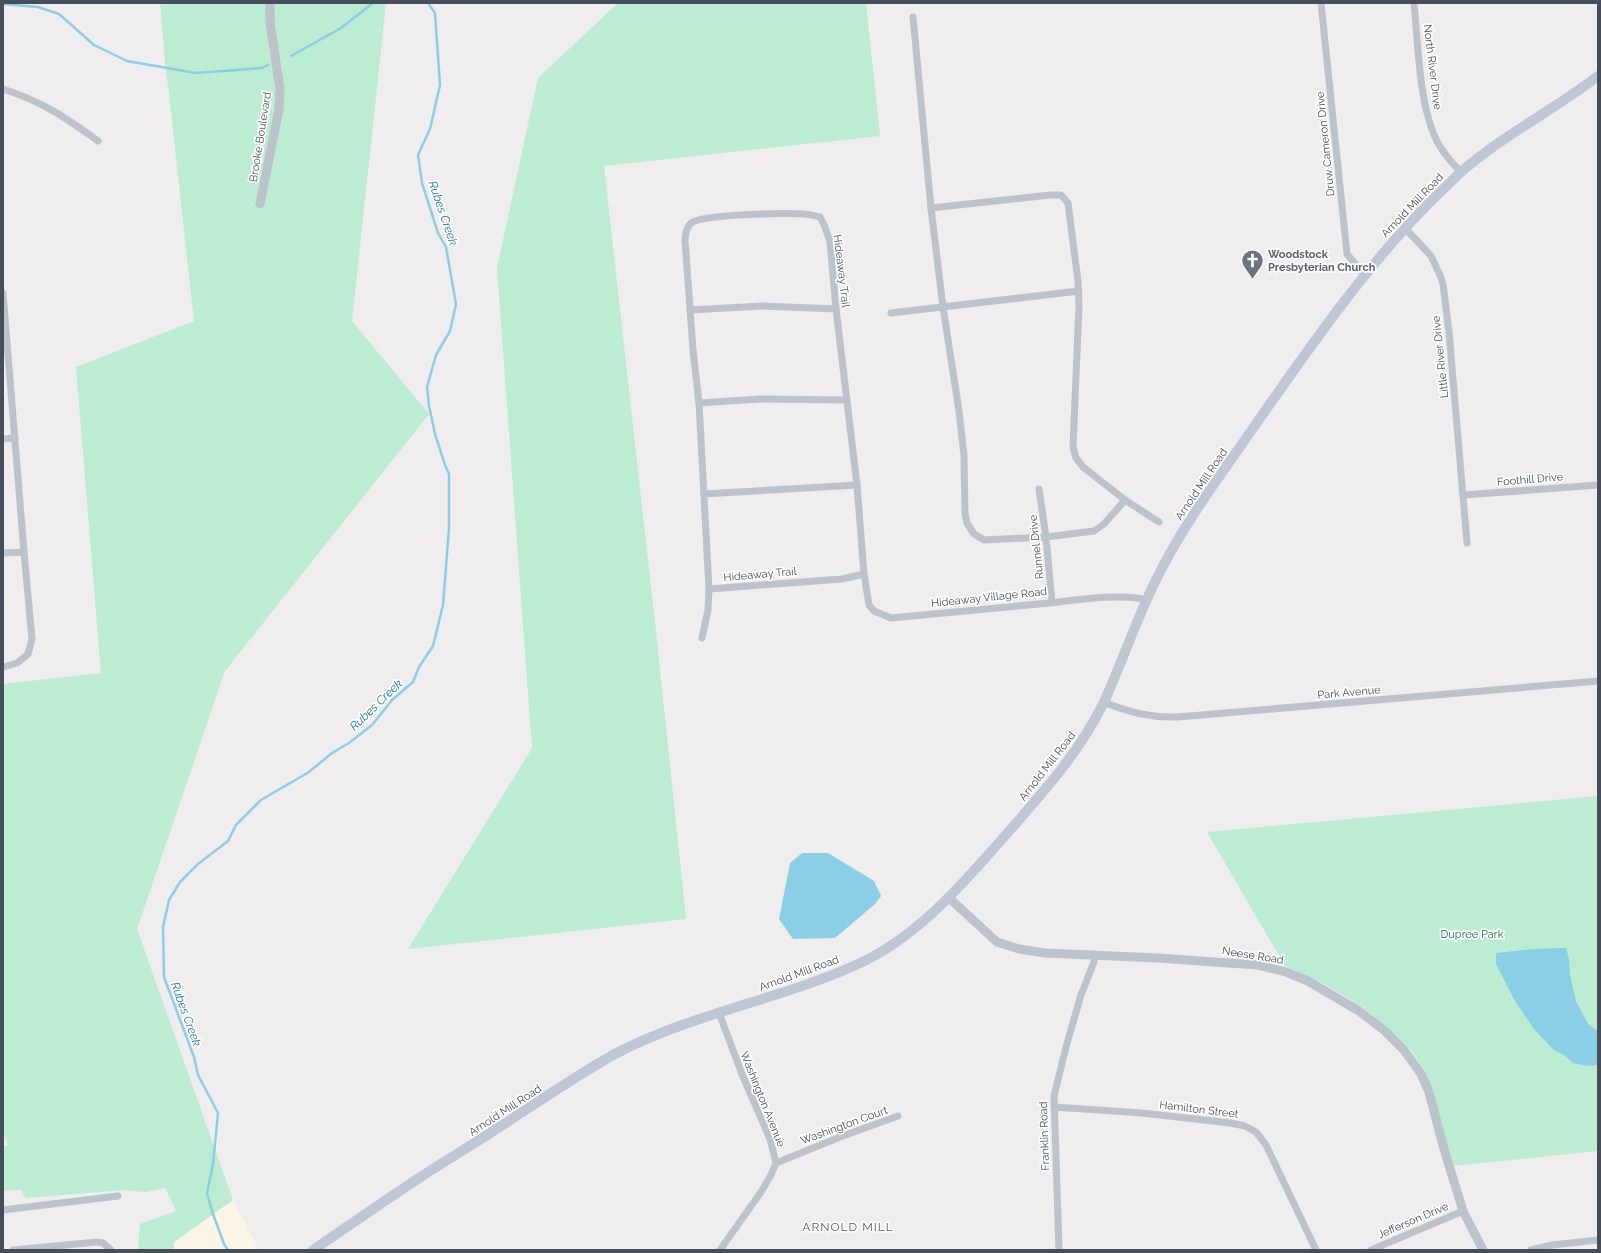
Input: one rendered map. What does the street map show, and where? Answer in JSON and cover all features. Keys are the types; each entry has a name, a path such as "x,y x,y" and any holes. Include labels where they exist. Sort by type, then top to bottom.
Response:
{"main road":[{"name":"Arnold Mill Road","path":"313,1250 421,1176 455,1156 588,1070 633,1045 720,1013 813,983 858,964 874,956 922,921 948,897 997,845 1056,776 1088,733 1104,702 1147,600 1171,550 1296,366 1365,276 1405,228 1461,172 1489,150 1580,90 1598,76"}],"street":[{"name":"Brooke Boulevard","path":"260,204 279,109 280,90 270,22 270,3"},
{"name":"Druw Cameron Drive","path":"1321,3 1347,254 1365,276"},
{"name":"North River Drive","path":"1414,3 1428,116 1438,143 1446,156 1461,172"},
{"path":"913,17 931,208 964,456 967,524 974,534 984,540 1046,537 1094,531 1104,524 1125,500"},
{"path":"3,89 28,97 52,109 98,141"},
{"path":"931,208 1050,195 1061,195 1068,203 1079,291 1073,447 1076,458 1083,468 1125,500 1159,522"},
{"name":"Hideaway Trail","path":"800,214 820,217 830,242 836,309 857,485 864,574 842,579 709,590 699,403 690,310 685,240 686,230 692,222 701,219 800,214"},
{"name":"Little River Drive","path":"1405,228 1431,256 1443,284 1449,332 1467,543"},
{"path":"891,313 1079,291"},
{"path":"3,293 32,639 28,654 18,663 3,666"},
{"path":"690,310 762,306 836,309"},
{"path":"699,403 760,399 848,400"},
{"path":"3,439 15,438"},
{"path":"704,494 857,485"},
{"name":"Foothill Drive","path":"1464,495 1598,485"},
{"name":"Runnel Drive","path":"1040,489 1052,602"},
{"path":"3,553 24,552"},
{"name":"Hideaway Village Road","path":"864,574 869,605 874,611 891,618 1052,602 1127,597 1147,600"},
{"path":"702,638 708,610 709,590"},
{"name":"Park Avenue","path":"1104,702 1121,710 1140,715 1178,717 1598,681"},
{"name":"Neese Road","path":"948,897 997,942 1029,951 1094,956 1201,960 1272,968 1308,981 1359,1011 1385,1031 1404,1050 1421,1074 1429,1092 1444,1149 1463,1211 1483,1250"},
{"name":"Franklin Road","path":"1059,1250 1054,1107 1056,1083 1081,995 1094,962 1094,956"},
{"name":"Washington Avenue","path":"720,1013 742,1074 770,1139 776,1163 761,1192 720,1250"},
{"name":"Hamilton Street","path":"1054,1107 1142,1113 1245,1126 1261,1137 1266,1145 1316,1250"},
{"name":"Washington Court","path":"776,1163 840,1137 898,1116"},
{"path":"3,1210 118,1196"},
{"name":"Jefferson Drive","path":"1371,1250 1463,1211"},
{"path":"1531,1250 1552,1245 1598,1240"},
{"path":"13,1250 103,1243 111,1250"}],"shaded area":[{"path":"233,1200 259,1250 174,1250 174,1242"}],"green space":[{"path":"160,3 386,3 352,321 429,414 225,671 137,929 233,1200 174,1242 174,1250 138,1250 140,1224 176,1211 165,1188 146,1192 124,1190 26,1198 21,1190 3,1191 3,1147 8,1145 3,1132 3,684 101,673 76,367 194,321 165,63"},
{"path":"618,3 866,3 880,136 604,166 657,641 686,919 408,949 532,748 497,268 538,78"},
{"name":"Dupree Park","path":"1598,796 1598,1151 1453,1166 1433,1093 1425,1071 1412,1052 1398,1037 1365,1009 1325,984 1285,966 1207,832"}],"water":[{"path":"802,853 828,853 874,881 881,896 875,904 835,938 793,939 779,919 790,863"},
{"path":"1566,948 1576,1001 1588,1024 1598,1031 1598,1065 1587,1066 1573,1063 1564,1055 1554,1050 1534,1029 1515,1001 1496,964 1496,953 1534,949"}],"waterway":[{"path":"291,56 341,28 373,3"},
{"name":"Rubes Creek","path":"228,1250 224,1244 207,1193 213,1164 218,1113 198,1075 194,1057 164,977 163,927 169,900 180,882 198,864 228,841 236,825 261,800 309,772 332,753 349,743 372,725 392,700 413,682 419,667 433,646 443,605 449,528 449,474 435,434 429,406 427,387 436,355 450,331 456,304 446,247 438,233 422,183 418,155 430,129 440,85 435,13 428,3"},
{"path":"3,4 38,7 59,14 94,45 127,61 196,73 262,68 268,65"}],"place":[{"name":"Woodstock Presbyterian Church","path":"1253,280"}],"district":[{"name":"ARNOLD MILL","path":"848,1227"}]}
